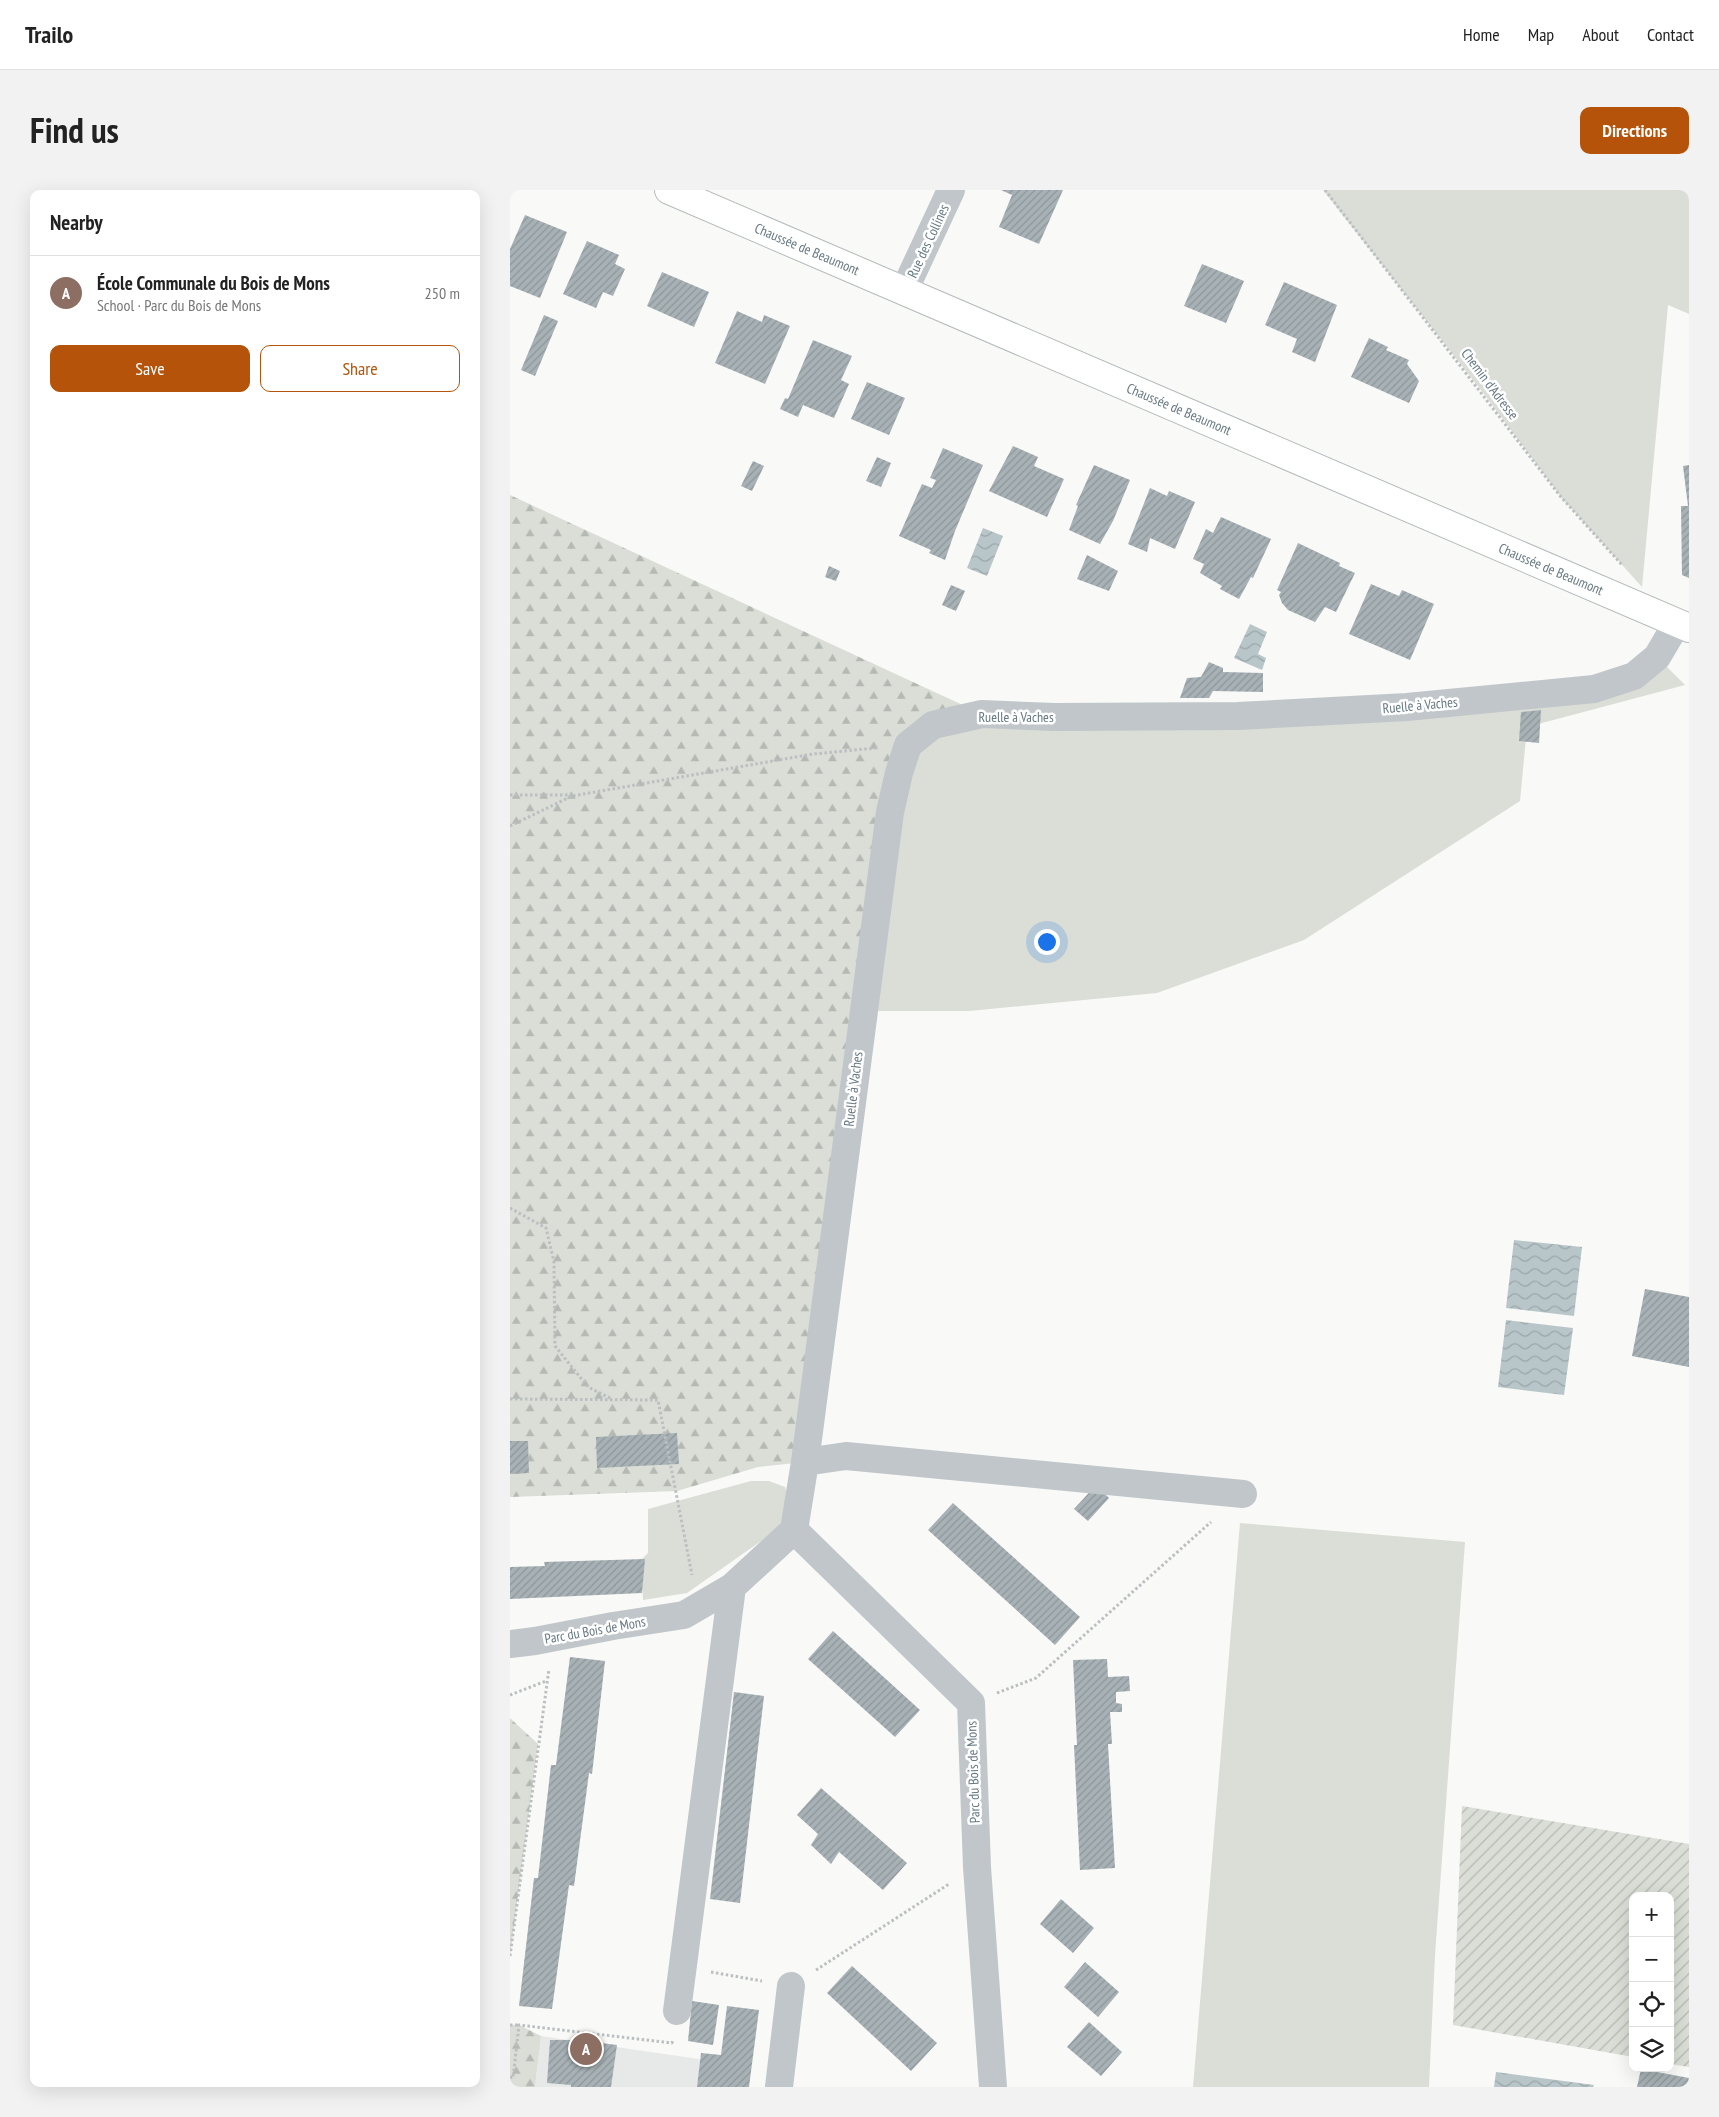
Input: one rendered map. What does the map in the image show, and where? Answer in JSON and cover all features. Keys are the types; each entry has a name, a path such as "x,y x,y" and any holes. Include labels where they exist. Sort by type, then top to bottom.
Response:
{"main road":[{"name":"Chaussée de Beaumont","path":"669,190 1683,626"}],"street":[{"name":"Rue des Collines","path":"904,291 951,190"},
{"name":"Ruelle à Vaches","path":"805,1462 890,812 908,745 934,725 982,714 1054,717 1238,716 1407,707 1594,689 1634,676 1658,657 1683,626"},
{"path":"794,1530 805,1462 846,1456 1243,1494"},
{"name":"Parc du Bois de Mons","path":"510,1644 684,1615 732,1587 794,1530 971,1703 977,1867 993,2087"},
{"path":"677,2011 732,1587"},
{"path":"779,2087 791,1986"}],"path":[{"name":"Chemin d'Adresse","path":"1325,190 1561,497 1628,572"},
{"path":"510,795 572,796 813,754 908,745"},
{"path":"510,826 572,796"},
{"path":"510,1208 546,1228 554,1262 556,1346 588,1387 613,1400"},
{"path":"510,1399 658,1400 677,1492 697,1606"},
{"path":"971,1703 1036,1678 1243,1494"},
{"path":"510,1956 553,1638"},
{"path":"510,1696 547,1681"},
{"path":"684,1967 791,1986 977,1867"},
{"path":"510,2025 672,2043 677,2011"},
{"path":"510,2078 513,2078 519,2025"}],"shaded area":[{"path":"541,2036 726,2063 723,2087 535,2087"}],"green space":[{"path":"1323,190 1689,190 1689,314 1668,305 1642,587 1561,497 1481,390"},
{"path":"510,495 982,714 908,745 805,1462 758,1467 677,1491 510,1497"},
{"path":"1657,657 1685,685 1527,727 1520,801 1304,940 1157,993 969,1011 863,1011 890,812 933,725 1594,689"},
{"path":"751,1481 769,1481 785,1487 788,1497 782,1523 764,1539 687,1593 643,1600 641,1560 648,1553 648,1509"},
{"path":"1240,1523 1465,1542 1435,1955 1429,2087 1193,2087"},
{"path":"510,1718 538,1744 510,1956"},
{"path":"1462,1806 1689,1844 1689,2067 1674,2065 1674,1892 1629,1892 1629,2056 1453,2025"},
{"path":"510,2025 519,2025 541,2036 535,2087 510,2087"}],"water":[{"path":"983,528 1003,536 987,576 967,568"},
{"path":"1250,624 1267,632 1258,654 1266,658 1262,670 1234,658"},
{"path":"1514,1240 1582,1247 1574,1316 1506,1308"},
{"path":"1506,1320 1573,1328 1564,1395 1498,1387"},
{"path":"1496,2072 1594,2085 1593,2087 1494,2087"}],"building":[{"path":"1001,190 1063,190 1039,244 999,227 1012,195"},
{"path":"525,215 567,232 540,298 510,286 510,249"},
{"path":"587,241 619,255 615,264 625,269 613,296 603,292 596,308 563,294"},
{"path":"1202,264 1244,281 1226,323 1184,306"},
{"path":"662,272 709,292 694,327 647,306"},
{"path":"1284,282 1337,305 1315,362 1292,352 1297,339 1265,325"},
{"path":"737,311 762,322 764,315 790,326 765,384 715,363"},
{"path":"544,315 558,321 535,376 521,370"},
{"path":"1369,338 1388,347 1386,350 1409,360 1407,364 1419,381 1409,403 1351,377"},
{"path":"813,340 852,356 841,380 849,384 834,418 803,405 798,417 780,409 785,398 788,399"},
{"path":"867,382 905,398 889,435 851,419"},
{"path":"1013,446 1038,457 1034,466 1064,479 1047,517 989,491"},
{"path":"943,448 983,465 945,560 929,553 931,550 899,536 922,484 932,488 936,480 930,478"},
{"path":"877,457 891,463 881,487 866,481"},
{"path":"753,461 764,466 752,491 741,486"},
{"path":"1094,465 1130,480 1113,521 1100,544 1069,530 1078,506 1076,505"},
{"path":"1689,465 1689,578 1682,575 1681,506 1688,506 1683,466"},
{"path":"1150,488 1167,496 1169,491 1195,502 1175,549 1150,538 1147,552 1128,544"},
{"path":"1221,517 1271,539 1253,578 1251,577 1239,599 1220,589 1222,586 1200,573 1204,564 1193,559 1206,529 1213,533"},
{"path":"1298,543 1340,563 1339,566 1355,573 1336,612 1325,607 1315,622 1288,610 1282,603 1279,595 1281,592 1277,590"},
{"path":"1087,555 1118,571 1109,591 1077,579"},
{"path":"829,566 840,571 836,581 825,577"},
{"path":"1371,584 1399,596 1402,590 1434,604 1410,660 1349,634"},
{"path":"951,585 965,591 956,611 942,605"},
{"path":"1209,662 1223,668 1223,672 1263,673 1263,692 1213,691 1209,698 1180,698 1187,678 1201,677"},
{"path":"1541,710 1539,743 1519,741 1521,712"},
{"path":"1645,1289 1689,1297 1689,1367 1632,1356"},
{"path":"677,1433 679,1464 597,1468 596,1437"},
{"path":"510,1441 528,1441 529,1473 510,1474"},
{"path":"1096,1485 1109,1498 1088,1521 1074,1509"},
{"path":"953,1503 1080,1617 1055,1645 928,1530"},
{"path":"645,1559 642,1593 510,1599 510,1567 545,1566 544,1562"},
{"path":"833,1631 920,1710 895,1737 808,1659"},
{"path":"570,1657 605,1661 592,1774 589,1773 574,1886 569,1885 552,2009 519,2006 534,1878 538,1878 551,1765 556,1765"},
{"path":"1107,1659 1108,1677 1129,1676 1130,1691 1116,1692 1116,1703 1122,1704 1122,1712 1110,1712 1112,1744 1108,1744 1115,1868 1080,1870 1074,1745 1077,1745 1073,1660"},
{"path":"734,1692 764,1696 740,1903 710,1899"},
{"path":"821,1788 907,1863 883,1890 839,1852 831,1864 811,1845 818,1834 797,1815"},
{"path":"1061,1899 1094,1928 1073,1953 1040,1924"},
{"path":"1085,1962 1119,1992 1098,2017 1064,1987"},
{"path":"852,1966 937,2043 911,2071 827,1993"},
{"path":"692,2001 719,2005 713,2045 688,2041"},
{"path":"727,2006 759,2010 749,2087 697,2087 701,2053 721,2055"},
{"path":"1089,2022 1122,2052 1101,2076 1067,2047"},
{"path":"550,2040 577,2040 617,2045 611,2087 571,2087 571,2085 547,2083"},
{"path":"1640,2072 1657,2072 1689,2078 1689,2087 1637,2087"}],"place":[{"name":"École Communale du Bois de Mons","path":"586,2049"}]}
